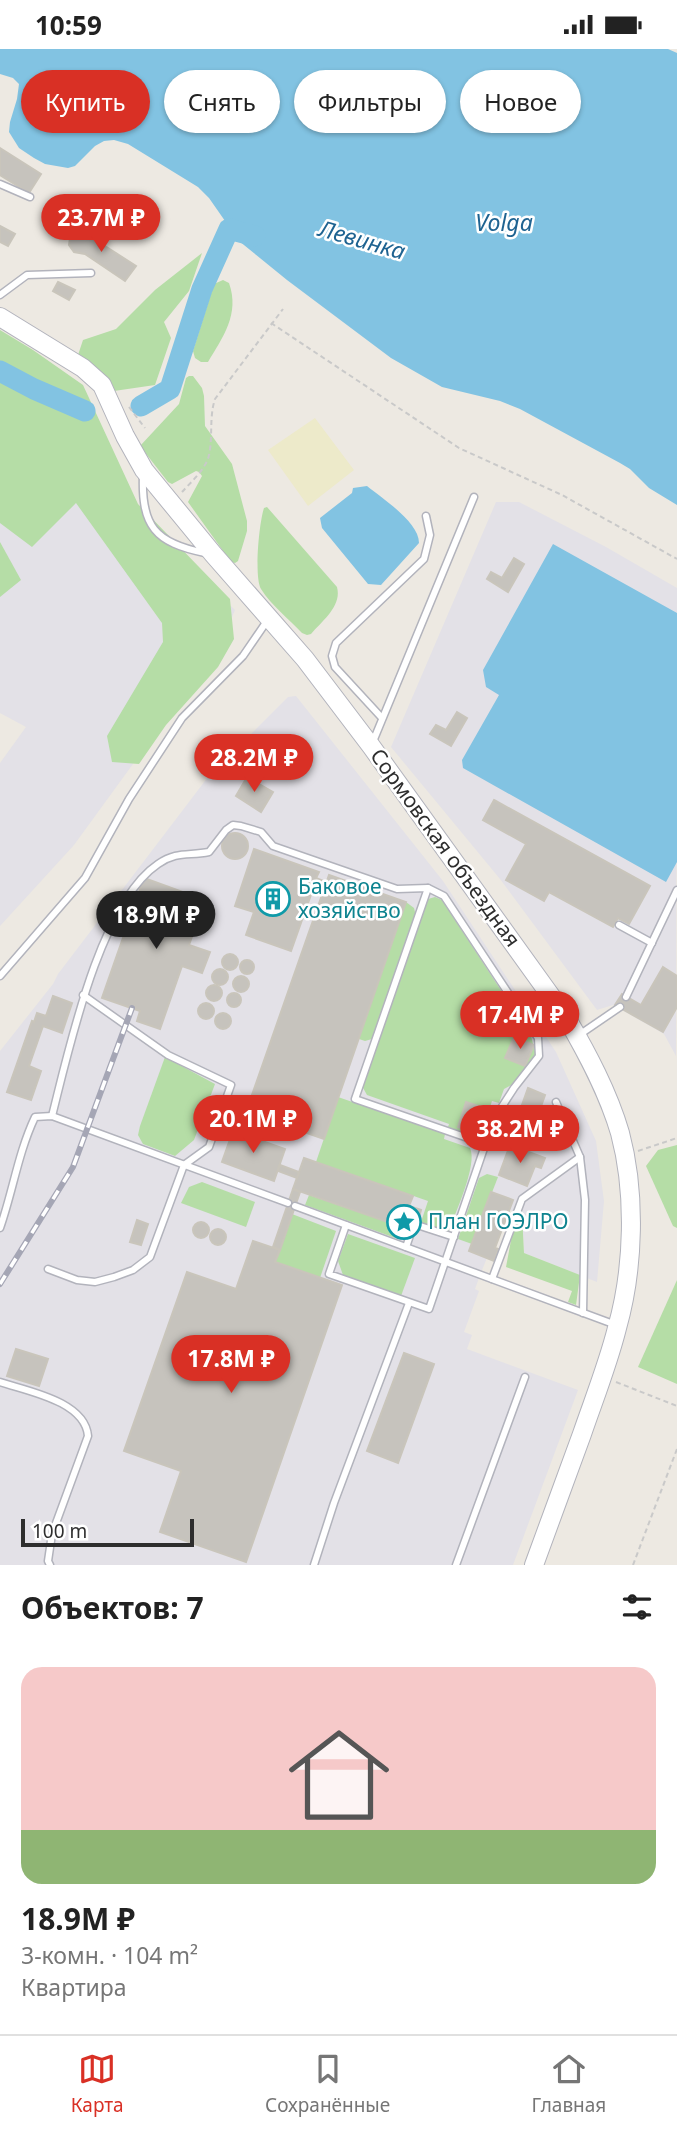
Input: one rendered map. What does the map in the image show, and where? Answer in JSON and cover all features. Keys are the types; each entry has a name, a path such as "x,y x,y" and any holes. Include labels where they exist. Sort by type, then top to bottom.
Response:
{"street":[{"name":"Сормовская объездная","path":"0,317 83,368 102,384 125,436 144,470 305,659 550,994 589,1056 619,1132 629,1179 629,1265 618,1326 602,1377 534,1565"}],"lane":[{"path":"0,184 30,197"},
{"path":"0,295 27,275 92,272"},
{"path":"144,470 142,501 152,529 181,548 213,554"},
{"path":"371,746 474,497"},
{"path":"382,718 335,667 332,656 336,643 424,559 430,535 426,516"},
{"path":"0,976 85,878 129,799 182,718 243,656 270,617"},
{"path":"52,1116 83,995 110,931 129,894 144,875 159,863 178,854 209,852 226,830 233,825 241,825 261,832 273,846 397,889 428,888 444,896 538,1038 539,1056 494,1118 429,1309 329,1274 346,1225"},
{"path":"428,888 355,1099 485,1144"},
{"path":"626,997 677,890"},
{"path":"618,925 652,943"},
{"path":"48,1269 77,1280 94,1282 133,1270 150,1257 184,1165 209,1147 231,1085 167,1055 83,995"},
{"path":"577,1036 620,1007"},
{"path":"556,1102 580,1157 585,1200 583,1313"},
{"path":"0,1228 11,1198 23,1141 35,1117 52,1116 618,1326"},
{"path":"492,1279 522,1199 580,1157"},
{"path":"406,1247 414,1224 454,1237"},
{"path":"314,1565 334,1503 409,1303"},
{"path":"456,1565 526,1377"},
{"path":"0,1382 64,1404 87,1426 88,1436 52,1534 48,1562 50,1565"}],"path":[{"path":"193,481 209,457 215,399 283,309"},
{"path":"271,323 459,448 562,495 677,559"},
{"path":"129,407 145,428"},
{"path":"624,1156 677,1137"},
{"path":"602,1377 677,1406"},
{"path":"633,1565 677,1449"}],"shaded area":[{"path":"0,344 138,519 235,610 221,643 74,845 0,926 0,763 26,727 0,713"},
{"path":"496,502 519,502 677,588 676,1056 664,1034 613,1005 597,1010 500,879 391,747"},
{"path":"296,696 443,881 556,1052 596,1141 604,1201 597,1282 524,1253 522,1214 510,1210 495,1248 498,1249 494,1261 487,1258 482,1270 475,1289 479,1291 464,1332 472,1335 467,1349 578,1390 513,1565 0,1565 0,1051 208,777 288,697"}],"green space":[{"path":"202,253 189,291 164,322 171,338 155,385 114,391 78,355 83,340 116,329 155,290"},
{"path":"223,280 229,283 232,294 231,315 208,362 201,362 195,358 193,351 214,284"},
{"path":"0,330 83,385 138,504 230,599 234,639 218,667 166,725 139,764 112,762 107,736 163,642 162,623 76,503 32,547 0,523"},
{"path":"193,376 202,388 205,426 232,464 247,521 247,531 238,561 235,563 231,562 188,502 202,476 199,472 196,471 172,484 140,446 179,404 186,378"},
{"path":"267,507 337,587 334,607 311,634 302,633 261,589 258,550 262,515"},
{"path":"0,542 21,580 0,597"},
{"path":"435,897 442,900 531,1036 536,1055 513,1084 504,1089 499,1103 492,1101 480,1138 367,1095 362,1086 428,899"},
{"path":"406,902 414,908 416,916 372,1039 365,1041 359,1039"},
{"path":"165,1057 215,1084 194,1140 175,1156 143,1144 138,1135"},
{"path":"338,1097 445,1134 444,1139 470,1148 472,1155 468,1177 448,1232 421,1222 428,1201 316,1162"},
{"path":"677,1145 677,1228 673,1226 646,1166 658,1150"},
{"path":"487,1174 498,1177 472,1244 458,1239 479,1178"},
{"path":"202,1182 255,1202 246,1227 181,1203 189,1187"},
{"path":"309,1195 402,1227 398,1239 305,1205"},
{"path":"520,1213 524,1253 580,1275 576,1305 568,1302 572,1291 506,1267 512,1235"},
{"path":"292,1214 336,1231 320,1278 275,1262"},
{"path":"348,1234 415,1258 401,1296 343,1275 338,1261"},
{"path":"677,1280 677,1384 638,1367"}],"sand":[{"path":"315,418 354,470 308,506 268,450"}],"water":[{"name":"Volga","path":"0,49 668,49 677,53 677,505 649,488 630,469 520,409 500,401 442,387 391,358 239,241 209,198 198,187 128,144 114,140 104,141 75,166 68,168 45,164 34,158 19,148 9,132 19,84 13,78 0,74"},
{"path":"367,486 407,519 419,543 381,585 368,584 322,528 320,518 352,493 353,488"},
{"path":"553,544 677,613 677,862 666,882 463,768 462,760 499,695 486,687 483,670"}],"building":[{"path":"0,148 41,174 29,193 0,175"},
{"path":"0,226 15,234 8,246 0,242"},
{"path":"87,231 94,239 136,266 125,281 85,254 74,252 69,245 70,238 74,232"},
{"path":"58,282 75,290 69,300 53,291"},
{"path":"514,558 524,564 508,592 487,579 491,572 502,578"},
{"path":"457,712 467,718 451,746 430,734 436,725 446,730"},
{"path":"247,777 273,792 261,812 236,796"},
{"path":"494,800 650,886 629,924 618,918 613,927 549,892 544,901 506,880 526,844 483,820"},
{"path":"235,833 244,837 248,846 244,855 235,859 226,855 222,846 226,837"},
{"name":"Баковое хозяйство","path":"254,849 319,872 316,878 326,882 323,892 313,889 291,951 246,935 254,912 235,906"},
{"path":"329,875 406,902 324,1139 246,1112"},
{"path":"144,878 205,900 189,945 210,952 202,973 182,966 160,1029 137,1021 140,1011 102,998"},
{"path":"227,954 233,954 238,962 236,968 227,970 222,965 222,959"},
{"path":"247,960 252,962 252,972 247,974 242,972 240,967 242,962"},
{"path":"663,967 677,976 677,1007 663,1032 615,1005 622,994 641,1005"},
{"path":"217,969 223,969 228,977 226,983 217,985 212,980 212,974"},
{"path":"238,976 244,976 249,984 247,990 238,992 233,987 233,981"},
{"path":"211,985 217,985 222,993 220,999 211,1001 206,996 206,990"},
{"path":"234,993 239,995 239,1005 234,1007 229,1005 227,1000 229,995"},
{"path":"53,996 72,1003 62,1033 43,1026 29,1066 41,1071 31,1100 7,1092 32,1021 34,1022 37,1013 46,1016"},
{"path":"203,1003 209,1003 214,1011 212,1017 203,1019 198,1014 198,1008"},
{"path":"220,1013 226,1013 231,1021 229,1027 220,1029 215,1024 215,1018"},
{"path":"514,1037 534,1045 525,1066 505,1058"},
{"path":"528,1088 545,1095 534,1126 517,1119"},
{"path":"466,1102 484,1108 476,1133 458,1127"},
{"path":"240,1127 250,1131 248,1136 285,1149 274,1181 222,1162 233,1131 238,1133"},
{"path":"510,1145 545,1158 541,1168 535,1166 527,1186 499,1175"},
{"path":"304,1158 413,1196 409,1206 421,1210 418,1221 405,1217 402,1227 293,1189"},
{"path":"280,1165 299,1172 297,1178 278,1171"},
{"path":"293,1189 300,1192 280,1250 273,1247"},
{"path":"491,1192 513,1200 495,1248 498,1249 494,1261 469,1251"},
{"path":"137,1220 148,1224 141,1245 130,1242"},
{"path":"198,1222 204,1222 209,1230 207,1236 198,1238 193,1233 193,1227"},
{"path":"215,1229 221,1229 226,1237 224,1243 215,1245 210,1240 210,1234"},
{"path":"253,1241 280,1250 275,1262 342,1285 246,1562 160,1532 181,1471 124,1451 187,1272 236,1289"},
{"path":"16,1349 48,1359 39,1386 7,1376"},
{"path":"404,1353 434,1364 398,1463 367,1451"}],"waterway":[{"name":"Левинка","path":"141,406 170,389 202,289 229,229 255,236"},
{"name":"Левинка","path":"0,371 85,411"}],"railway":[{"path":"0,1284 73,1167 132,1008"}],"place":[{"name":"Баковое хозяйство","path":"273,899"},
{"name":"План ГОЭЛРО","path":"404,1222"}]}
